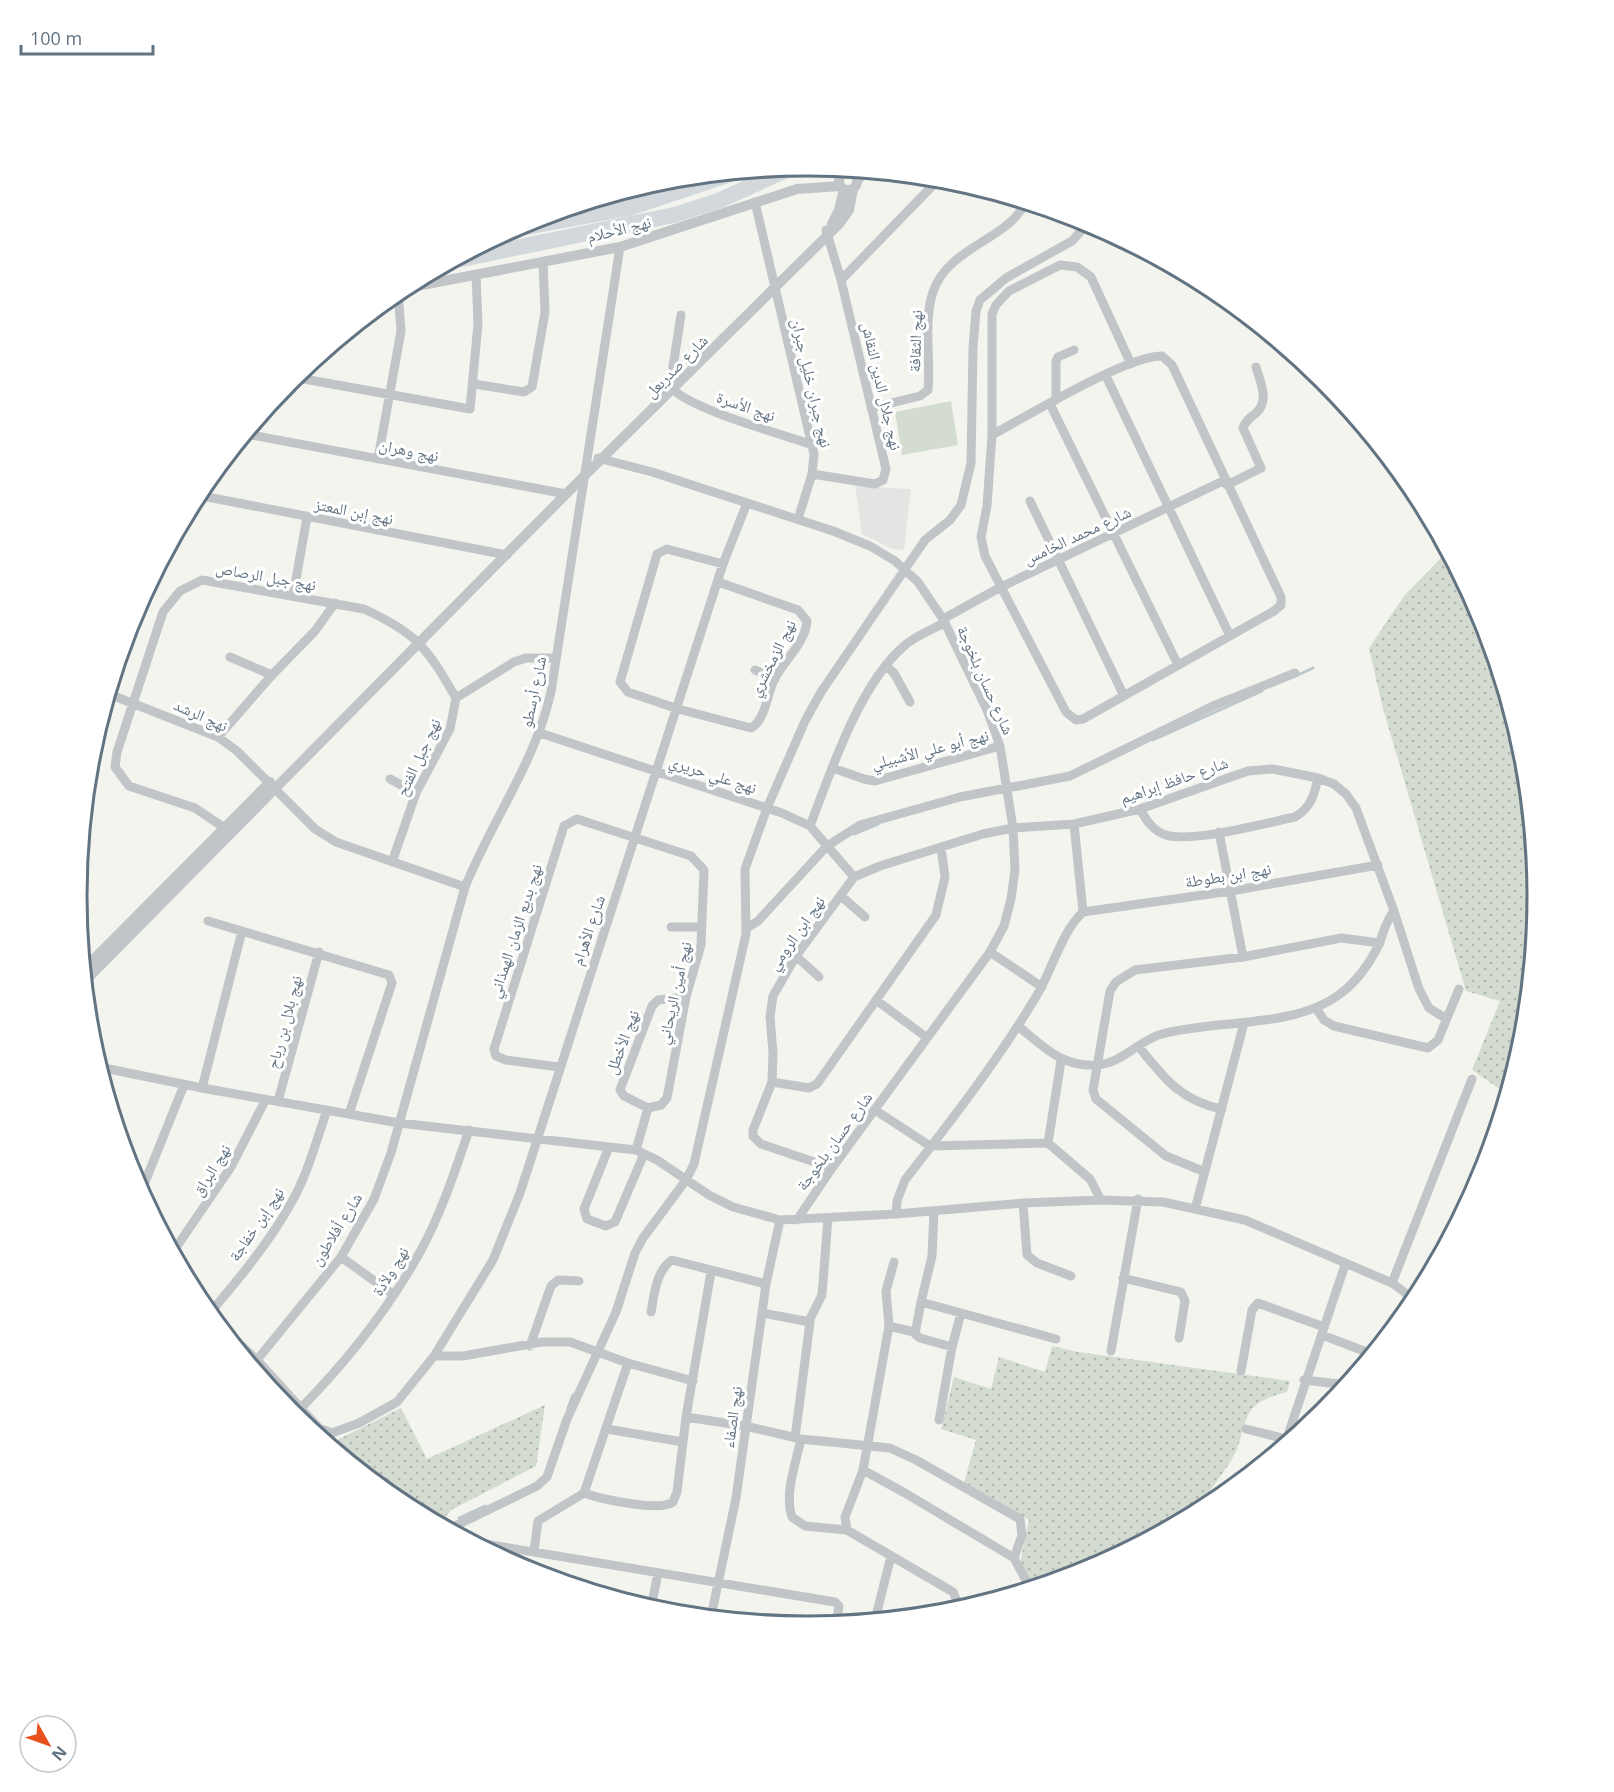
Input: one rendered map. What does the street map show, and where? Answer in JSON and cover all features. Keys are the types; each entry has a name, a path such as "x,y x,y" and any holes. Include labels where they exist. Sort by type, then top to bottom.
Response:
{"highway":[{"path":"478,256 674,215 718,201 770,178"},
{"path":"556,221 629,208 704,184"},
{"path":"597,208 666,197"}],"street":[{"name":"نهج الأحلام","path":"427,285 620,247 797,189 849,180"},
{"name":"شارع صدربعل","path":"585,473 827,232 838,215 849,180"},
{"path":"841,280 930,187"},
{"name":"نهج جبران خليل جبران","path":"755,202 812,445 812,474 798,519"},
{"name":"نهج الثقافة","path":"871,408 920,396 928,390 930,309 939,280 971,247 1001,230 1020,209"},
{"path":"457,1525 543,1482 552,1468 567,1419 616,1312 629,1269 643,1238 686,1180 700,1141 747,928 745,870 767,807 821,692 925,540 957,512 967,488 971,464 975,321 980,300 1006,278 1072,241 1081,230"},
{"name":"نهج جلال الدين النقاش","path":"812,474 875,484 883,480 886,469 841,280 827,232"},
{"name":"شارع أرسطو","path":"399,1123 465,887 480,849 521,777 540,733 556,658 620,247"},
{"path":"474,384 524,392 532,387 545,312 543,262"},
{"path":"992,435 1131,364 1157,356 1169,361 1282,601 1274,611 1083,719 1070,717 985,556 981,537 987,507 992,435 992,314 996,305 1009,291 1050,270 1068,265 1084,271 1091,277 1131,364"},
{"path":"306,379 470,409 478,324 476,275"},
{"path":"378,459 401,330 400,302"},
{"path":"671,389 681,315"},
{"path":"1074,350 1059,357 1056,361 1053,402 1114,535 1178,665"},
{"name":"شارع محمد الخامس","path":"810,826 832,768 864,701 887,667 906,645 1001,587 1170,507 1261,468 1243,428 1248,419 1260,409 1264,400 1256,367"},
{"path":"1106,376 1230,636"},
{"name":"نهج الأسرة","path":"671,389 691,403 812,445"},
{"name":"نهج وهران","path":"254,436 564,494"},
{"name":"شارع حسان بلخوجة","path":"600,458 652,472 798,519 870,546 905,568 918,582 944,621 987,710 1000,746 1013,828 1015,870 1004,926 990,952 832,1167 797,1220"},
{"path":"91,963 228,830 585,473"},
{"name":"نهج إبن المعتز","path":"209,495 308,518 503,554"},
{"path":"1030,501 1124,696"},
{"name":"شارع الأهرام","path":"325,1430 332,1433 360,1423 397,1402 434,1356 493,1260 520,1193 535,1137 678,709 723,564 747,502"},
{"path":"293,596 308,518"},
{"path":"678,709 628,692 620,682 653,562 657,554 668,549 723,564"},
{"name":"نهج جبل الرصاص","path":"228,830 195,808 172,798 138,790 120,777 115,767 117,753 164,612 180,591 202,580 335,603 364,609 388,620 418,640"},
{"name":"نهج الزمخشري","path":"678,709 751,728 758,722 775,679 805,631 806,617 798,610 718,582"},
{"path":"218,737 272,675 315,631 335,603"},
{"path":"418,640 456,698 514,662 526,658 556,658"},
{"path":"230,657 272,675"},
{"path":"887,667 894,673 910,702"},
{"path":"755,670 775,679"},
{"path":"747,928 758,921 827,846 849,830 880,818 1006,788 1070,776 1213,706 1294,673"},
{"name":"نهج الرشد","path":"116,697 218,737 237,751 315,829 336,842 465,887"},
{"name":"نهج جبل الفتح","path":"392,862 416,792 444,744 456,698"},
{"name":"نهج علي حريري","path":"540,733 767,807 810,826 854,877"},
{"name":"نهج أبو علي الأشبيلي","path":"832,768 875,781 1000,746"},
{"name":"شارع حافظ إبراهيم","path":"854,877 880,866 1013,828 1074,824 1140,809 1248,771 1273,769 1318,778 1334,784 1346,794 1356,808 1378,865 1419,989 1429,1008 1445,1018"},
{"path":"1140,809 1148,823 1164,835 1175,837 1219,832 1294,817 1308,808 1318,778"},
{"path":"390,779 416,792"},
{"name":"نهج بديع الزمان الهمذاني","path":"559,1067 506,1060 496,1056 494,1049 564,826 577,819 635,838"},
{"path":"896,1214 901,1188 1018,1026 1042,987 1068,932 1083,912 1074,824"},
{"path":"92,974 228,830"},
{"path":"1219,832 1243,957"},
{"name":"نهج أمين الريحاني","path":"635,838 691,856 702,865 704,870 701,945 686,997 667,1098 661,1105 648,1108"},
{"path":"772,1082 814,1087 936,915 945,877 941,848"},
{"name":"نهج ابن بطوطة","path":"1083,912 1231,891 1378,865"},
{"name":"نهج ابن الرومي","path":"832,1167 756,1140 753,1130 772,1082 770,1017 772,996 796,956 854,877"},
{"path":"841,896 865,917"},
{"path":"1018,1026 1061,1061 1097,1065 1127,1054 1152,1037 1172,1031 1244,1023 1316,1008 1351,984 1380,943 1386,921 1394,911"},
{"path":"208,921 381,970 389,975 392,983 349,1114"},
{"path":"671,927 702,927"},
{"path":"202,1088 242,931"},
{"path":"1205,1172 1166,1156 1099,1103 1093,1090 1110,991 1135,970 1243,957 1341,938 1380,943"},
{"name":"نهج بلال بن رباح","path":"278,1101 320,952"},
{"path":"990,952 1042,987"},
{"path":"796,956 819,977"},
{"path":"1316,1008 1324,1020 1334,1026 1422,1048 1435,1045 1459,989"},
{"name":"نهج الأخطل","path":"648,1108 624,1096 620,1090 652,1006 658,1000 686,997"},
{"path":"876,1000 926,1037"},
{"path":"1195,1209 1244,1023"},
{"path":"1139,1047 1159,1072 1192,1100 1201,1105 1222,1109"},
{"path":"1048,1143 1061,1061"},
{"path":"109,1069 184,1085 399,1123 535,1137 640,1152 733,1207 780,1220 896,1214 1023,1203 1138,1199 1245,1220 1345,1265 1392,1283 1407,1294"},
{"path":"1392,1283 1472,1079"},
{"path":"146,1180 184,1085"},
{"name":"نهج البراق","path":"177,1245 231,1167 266,1099"},
{"path":"609,1146 584,1209 586,1218 606,1226 615,1222 640,1152 648,1108"},
{"name":"نهج إبن خفاجة","path":"215,1306 261,1249 290,1205 309,1166 327,1110"},
{"path":"875,1110 930,1146 1048,1143 1090,1179 1101,1200"},
{"name":"شارع أفلاطون","path":"257,1360 341,1257 374,1199 399,1123"},
{"name":"نهج ولاّدة","path":"301,1408 362,1339 421,1251 441,1208 469,1130"},
{"path":"1111,1351 1138,1199"},
{"path":"1023,1203 1027,1255 1037,1263 1071,1275"},
{"path":"914,1332 932,1256 934,1211"},
{"path":"828,1218 822,1295 809,1321 811,1326 789,1510 792,1517 805,1526 846,1530 953,1592 956,1600"},
{"name":"نهج الصفاء","path":"713,1610 736,1498 766,1284 780,1220"},
{"path":"341,1257 394,1294"},
{"path":"651,1312 657,1281 667,1263 676,1260 711,1272 766,1284"},
{"path":"846,1530 845,1517 863,1470 889,1326 886,1291 894,1262"},
{"path":"1288,1431 1345,1265"},
{"path":"584,1493 614,1501 666,1507 673,1502 677,1492 686,1417 711,1272"},
{"path":"1123,1278 1181,1292 1185,1301 1179,1338"},
{"path":"530,1346 551,1286 558,1280 579,1281"},
{"path":"921,1302 1056,1339"},
{"path":"1241,1371 1252,1310 1258,1303 1365,1351"},
{"path":"762,1313 809,1321"},
{"path":"939,1420 952,1347 961,1313"},
{"path":"889,1326 914,1332 920,1338 952,1347"},
{"path":"434,1356 463,1356 557,1341 570,1341 628,1363 693,1381"},
{"path":"534,1551 538,1521 584,1493 628,1363"},
{"path":"1304,1380 1337,1383"},
{"path":"686,1417 746,1426 798,1439 890,1448 902,1453 1020,1519 1022,1535 1014,1558"},
{"path":"607,1428 683,1442"},
{"path":"1246,1429 1279,1440"},
{"path":"863,1470 1014,1558 1026,1582"},
{"path":"496,1545 835,1602 839,1606 838,1615"},
{"path":"877,1612 891,1556"},
{"path":"653,1599 658,1573"}],"shaded area":[{"path":"951,401 958,445 902,455 895,412"},
{"path":"855,486 911,489 904,550 892,549 862,534"},
{"path":"1442,557 1472,620 1489,665 1513,756 1521,802 1527,896 1521,990 1500,1089 1472,1070 1500,1001 1466,991 1382,705 1369,648 1404,596"},
{"path":"1052,1346 1078,1352 1290,1381 1287,1392 1264,1400 1250,1412 1236,1451 1209,1494 1167,1520 1125,1542 1083,1561 1029,1581 1018,1573 1029,1520 964,1483 976,1440 941,1429 954,1377 991,1389 999,1357 1045,1372"},
{"path":"545,1405 536,1466 451,1510 444,1518 407,1495 336,1440 401,1408 427,1459"}],"waterway":[{"path":"1298,675 1313,668"},
{"path":"1153,740 1262,691"},
{"path":"854,834 878,824"},
{"path":"568,1408 573,1395"},
{"path":"459,1518 485,1506"}]}
